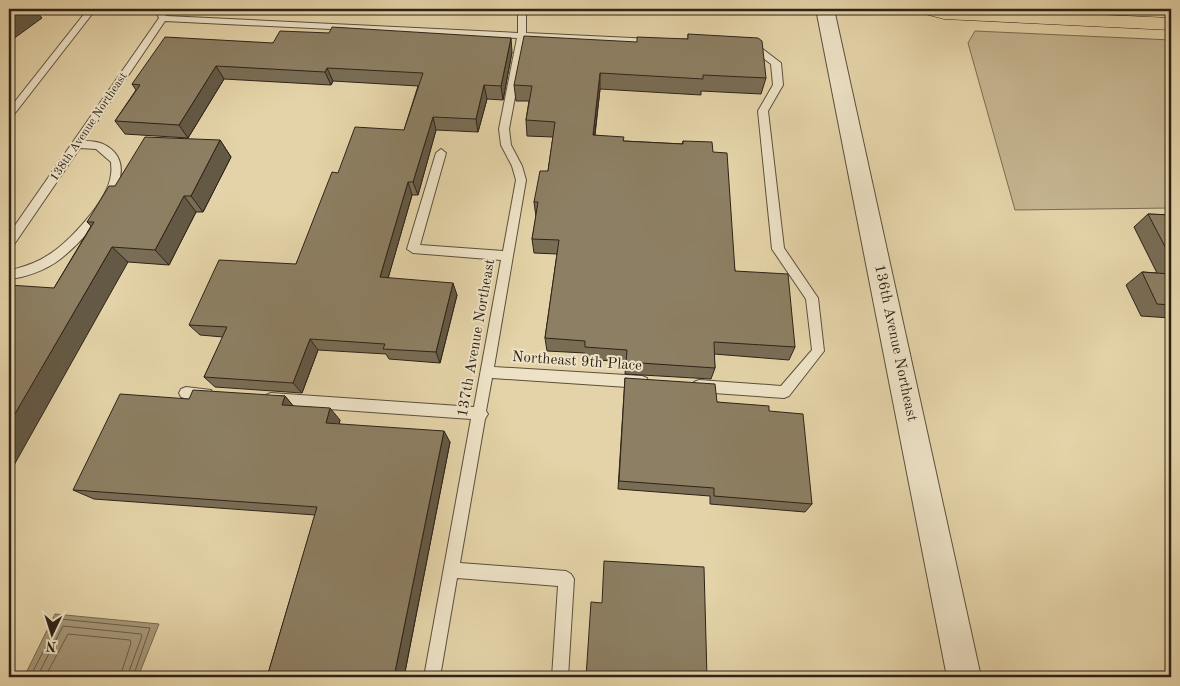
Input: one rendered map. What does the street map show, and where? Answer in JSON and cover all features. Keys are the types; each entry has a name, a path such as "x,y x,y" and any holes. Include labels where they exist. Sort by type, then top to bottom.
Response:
{"main road":[{"path":"928,9 944,13 1171,24"}],"street":[{"name":"136th Avenue Northeast","path":"826,9 964,677"}],"lane":[{"path":"9,114 92,9"},
{"name":"137th Avenue Northeast","path":"432,677 481,414 521,180 520,169 506,151 503,142 522,36 522,9"},
{"path":"161,14 522,36 663,42"},
{"name":"138th Avenue Northeast","path":"9,243 78,144 161,14"},
{"path":"686,385 784,392 818,351 812,298 778,249 763,111 778,85 776,63 749,46"},
{"path":"9,274 31,268 54,258 90,223 115,182 118,167 113,155 98,145 78,144"},
{"path":"441,153 413,249 508,256"},
{"name":"Northeast 9th Place","path":"488,372 656,383"},
{"path":"186,392 216,395"},
{"path":"255,398 481,414"},
{"path":"452,570 566,579 560,677"}],"shaded area":[{"path":"975,31 1171,40 1171,208 1015,210 968,43"}],"water":[{"path":"55,614 159,624 138,677 24,677"}],"building":[{"path":"9,9 23,9 9,19"},
{"path":"332,27 511,38 501,86 484,85 476,119 433,117 413,182 408,182 380,277 453,283 436,352 383,349 385,344 310,339 293,383 204,377 227,327 189,325 219,260 296,264 332,172 338,173 355,127 404,130 423,73 327,68 325,72 216,66 179,125 115,121 140,85 132,84 165,37 273,43 280,31 329,33"},
{"path":"688,34 758,38 762,41 766,78 703,75 703,79 600,73 593,135 624,137 623,141 683,144 683,141 712,142 713,152 727,153 735,271 788,274 795,347 714,342 715,368 626,362 627,350 585,347 585,341 545,338 559,240 532,239 538,202 534,202 540,171 548,171 555,122 526,120 532,86 514,85 524,36 637,42 637,37 688,39"},
{"path":"145,137 220,140 191,196 184,196 155,250 112,247 9,424 9,285 54,288 94,222 87,222 109,186 115,186"},
{"path":"1148,214 1171,215 1171,258"},
{"path":"1142,272 1171,274 1171,305 1157,304"},
{"path":"625,378 715,384 717,402 769,406 769,411 803,414 812,504 714,496 714,488 619,481"},
{"path":"193,390 285,396 282,405 330,408 326,423 444,431 394,677 267,677 317,507 73,490 120,394 189,399"},
{"path":"604,561 704,567 707,677 586,677 591,602 602,603"}]}
